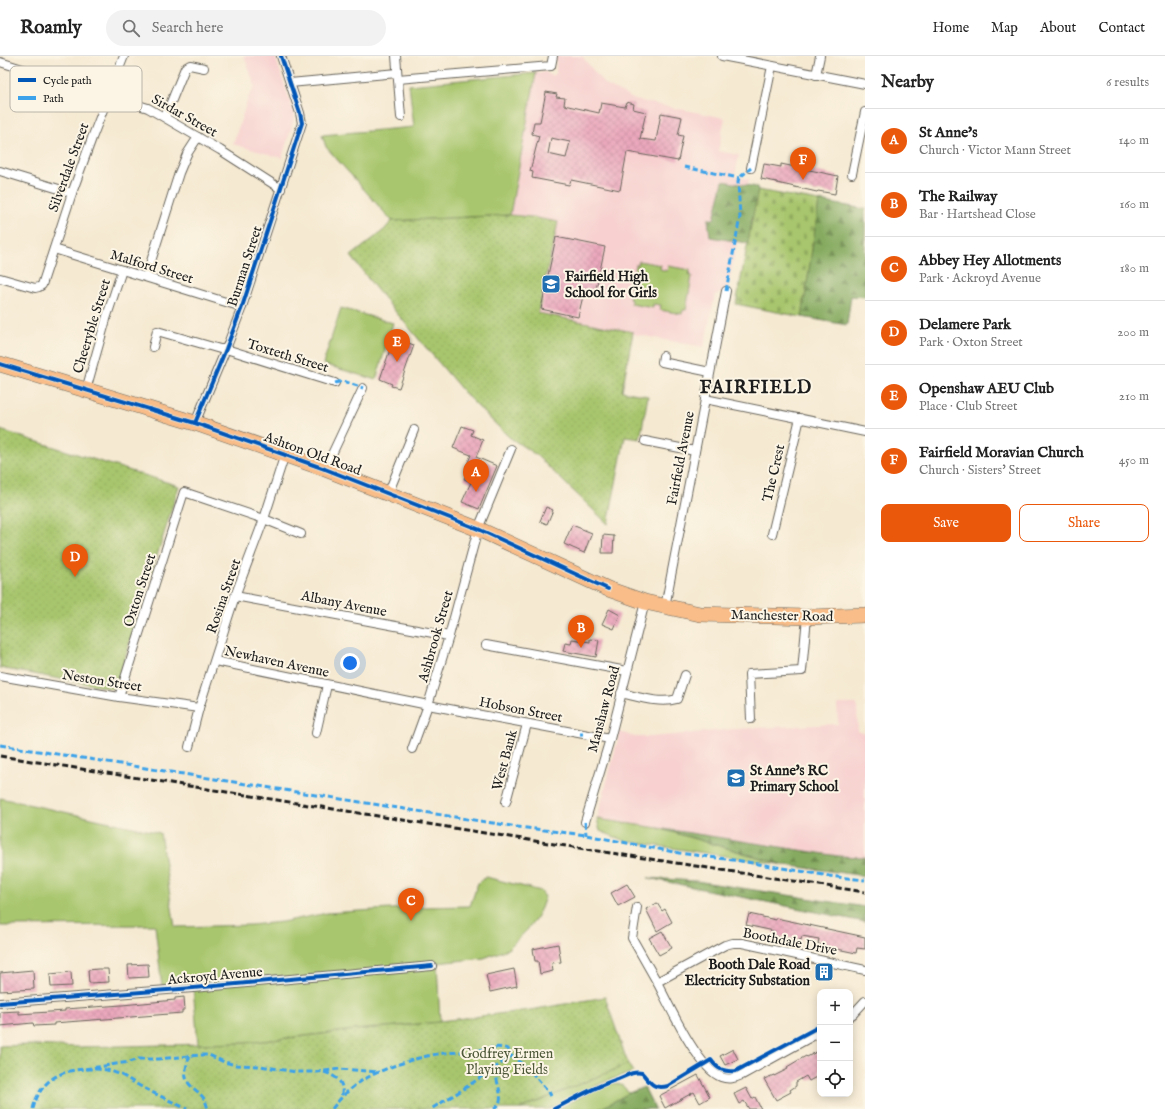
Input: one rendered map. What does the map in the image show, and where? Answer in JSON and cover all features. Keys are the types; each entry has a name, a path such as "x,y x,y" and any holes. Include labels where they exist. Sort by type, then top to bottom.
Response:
{"highway":[{"name":"Ashton Old Road","path":"0,364 195,422 325,469 478,529 608,590 645,602 700,614"},
{"name":"Manchester Road","path":"700,614 806,617 865,615"}],"street":[{"name":"Silverdale Street","path":"120,66 124,56"},
{"path":"281,56 290,82 551,66 553,56"},
{"path":"396,56 401,117"},
{"path":"722,56 865,84"},
{"path":"816,75 820,56"},
{"name":"Sirdar Street","path":"0,62 13,66"},
{"path":"165,117 185,68 190,65 204,68"},
{"path":"751,168 772,66"},
{"name":"Burman Street","path":"195,422 242,307 302,123 290,82"},
{"name":"Sirdar Street","path":"142,106 165,117 281,189"},
{"name":"Silverdale Street","path":"0,278 35,288 42,285 72,193 103,112"},
{"path":"852,174 865,112"},
{"path":"146,277 179,173 187,154 198,137"},
{"path":"0,171 72,193"},
{"name":"Malford Street","path":"54,249 242,307"},
{"name":"Cheeryble Street","path":"86,390 122,270"},
{"name":"Fairfield Avenue","path":"665,606 726,292"},
{"name":"Toxteth Street","path":"153,347 158,331 220,349 226,349 335,383"},
{"path":"663,356 662,362 710,372"},
{"path":"325,469 363,388"},
{"path":"705,399 865,432"},
{"name":"The Crest","path":"772,534 800,418"},
{"path":"388,494 414,430"},
{"path":"645,441 695,451"},
{"name":"Ashbrook Street","path":"412,749 428,705 449,636 478,529 511,449"},
{"name":"Rosina Street","path":"189,747 235,596 264,519 284,454"},
{"name":"Oxton Street","path":"119,697 184,492 264,519"},
{"path":"264,519 301,534"},
{"name":"Albany Avenue","path":"235,596 449,636"},
{"name":"Manshaw Road","path":"585,822 610,739 645,602"},
{"path":"751,719 749,674 802,671 806,617"},
{"path":"486,645 627,671"},
{"name":"Newhaven Avenue","path":"215,661 428,705"},
{"name":"Neston Street","path":"0,676 119,697 200,708"},
{"path":"621,694 661,701 670,701 677,699 685,676"},
{"path":"316,734 326,685"},
{"name":"Hobson Street","path":"428,705 610,739"},
{"name":"West Bank","path":"506,802 527,724"},
{"path":"637,907 632,938 691,1045 710,1070 720,1077 735,1078 817,1034"},
{"name":"Boothdale Drive","path":"657,982 725,945 733,943 742,943 865,970"},
{"name":"Ackroyd Avenue","path":"0,1003 193,988 432,966"},
{"path":"853,1014 865,1001"}],"shaded area":[{"path":"244,56 275,56 295,116 282,158 233,144 248,98 255,86"},
{"name":"Fairfield High School for Girls","path":"556,56 582,56 604,84 635,100 725,118 718,151 739,155 735,176 749,179 727,294 721,293 715,295 704,347 633,334 622,391 648,396 640,439 625,437 608,524 536,455 509,437 468,397 377,290 351,256 384,230 392,221 510,215 536,73 546,72 551,76 556,74"},
{"name":"St Anne's RC Primary School","path":"837,704 857,704 858,732 865,733 865,857 838,856 597,819 620,732 635,737 652,737 734,729 838,724"}],"green space":[{"path":"536,73 510,215 392,221 326,147 322,135 414,127 409,85"},
{"path":"723,181 757,187 765,211 765,246 710,237 708,219 714,219"},
{"path":"758,190 819,201 802,317 736,304"},
{"path":"819,201 865,209 865,297 851,296 847,325 802,317"},
{"path":"510,215 558,222 538,313 633,332 622,391 648,396 640,439 625,437 608,524 536,455 509,437 468,397 377,290 351,256 384,230 392,221"},
{"path":"639,261 661,265 660,269 667,271 668,266 690,270 689,275 692,276 686,310 683,310 682,314 660,310 661,305 653,304 653,308 631,304 631,300 629,299 635,265 638,265"},
{"path":"341,308 393,323 376,380 323,364"},
{"path":"0,430 179,486 115,689 0,668"},
{"path":"0,798 160,833 175,927 251,925 282,922 327,913 422,907 470,906 478,883 486,877 541,891 545,897 535,920 508,949 484,958 437,963 440,1022 246,1043 198,1044 193,987 162,988 155,925 0,926"},
{"path":"597,819 658,828 785,865 625,841 600,831"},
{"path":"658,828 838,856 865,857 865,876 785,865"},
{"path":"648,878 696,881 865,907 865,922"},
{"name":"Godfrey Ermen Playing Fields","path":"605,997 628,1064 520,1109 0,1109 0,1046 28,1045 79,1047 246,1043 440,1022 530,1010"},
{"path":"628,1064 633,1072 604,1082 549,1109 520,1109"},
{"path":"616,1083 623,1086 629,1093 600,1109 557,1109 605,1084"},
{"path":"644,1087 655,1109 600,1109 629,1093"}],"building":[{"path":"546,92 557,94 556,97 565,98 564,105 599,113 601,103 625,107 627,102 634,104 633,109 646,112 640,139 656,141 661,113 682,117 678,135 683,136 678,161 627,152 620,190 571,180 569,185 532,178 533,172 530,171 539,136 532,134 534,122 540,122","holes":["551,138 570,142 566,158 548,154"]},
{"path":"764,164 781,167 781,164 838,176 835,194 817,192 761,179"},
{"path":"556,237 605,247 595,294 584,292 578,317 541,309"},
{"path":"394,338 414,345 399,388 391,386 392,384 380,379"},
{"path":"462,426 473,430 471,435 483,440 476,457 497,466 479,509 462,502 471,482 464,479 469,468 466,467 471,455 453,448"},
{"path":"546,507 553,510 547,524 540,521"},
{"path":"572,525 592,533 584,553 564,544"},
{"path":"603,535 614,536 613,553 602,553"},
{"path":"609,609 620,615 614,629 602,624"},
{"path":"572,639 590,642 590,639 599,640 596,657 563,651 565,643 571,644"},
{"path":"627,884 635,897 618,906 611,893"},
{"path":"657,903 662,911 665,909 672,922 657,931 646,909"},
{"path":"749,914 776,920 776,918 865,937 865,949 857,948 856,953 837,950 818,944 819,939 802,936 801,940 773,936 774,931 746,925"},
{"path":"662,931 672,948 659,955 649,938"},
{"path":"558,944 561,962 552,963 553,971 540,974 538,961 535,961 533,949"},
{"path":"148,964 149,977 129,978 128,965"},
{"path":"108,969 109,982 89,983 88,970"},
{"path":"514,969 517,986 490,992 486,975"},
{"path":"33,970 34,989 0,991 0,973"},
{"path":"71,972 72,986 51,987 50,974"},
{"path":"184,997 185,1010 182,1010 182,1013 54,1023 54,1025 34,1026 33,1023 0,1026 0,1012 19,1011 19,1014 65,1011 65,1009 175,1000 175,998"},
{"path":"733,1049 738,1059 725,1065 720,1056"},
{"path":"817,1052 817,1077 809,1081 806,1076 796,1082 796,1086 790,1090 791,1092 776,1100 764,1079 788,1069 787,1067 806,1056 807,1057"},
{"path":"698,1075 710,1097 700,1103 694,1092 665,1108 659,1096"},
{"path":"746,1088 752,1099 755,1097 761,1109 749,1109 744,1101 739,1104 734,1094"}],"railway":[{"path":"0,756 865,892"}],"marked path":[{"path":"684,167 739,178"},
{"path":"726,291 740,217 738,182 739,178 751,168"},
{"path":"335,383 343,381 363,388"},
{"path":"0,745 518,827 586,835 679,853 741,861 829,876 865,880"},
{"path":"585,822 586,835"},
{"path":"332,1109 344,1094 361,1081 394,1066 443,1053 475,1051 496,1047 508,1049 510,1052 509,1058 431,1109"},
{"path":"85,1069 139,1059 209,1055 224,1062 236,1065 261,1066 296,1072 317,1072 340,1069 379,1072"},
{"path":"510,1055 529,1069 548,1090 551,1096"},
{"path":"190,1056 186,1069 187,1080 205,1100 208,1109"},
{"path":"494,1109 499,1103 500,1099 496,1076 497,1067"},
{"path":"33,1109 36,1099 41,1091 53,1078 69,1071 89,1069 106,1070 119,1074 187,1109"},
{"path":"324,1072 340,1081 342,1089 340,1099"}],"cycle path":[{"path":"195,423 242,307 302,123 281,56"},
{"path":"0,364 195,423 325,469 478,529 608,589"},
{"path":"0,1003 193,988 432,966"},
{"path":"554,1109 599,1086 635,1073 642,1073 652,1084 663,1087 668,1086 711,1060 722,1070 736,1071 817,1028"}],"place":[{"name":"Fairfield Moravian Church","path":"803,180"},
{"name":"Fairfield High School for Girls","path":"551,284"},
{"name":"Openshaw AEU Club","path":"397,362"},
{"name":"St Anne's","path":"476,492"},
{"name":"Delamere Park","path":"75,577"},
{"name":"The Railway","path":"581,648"},
{"name":"St Anne's RC Primary School","path":"736,778"},
{"name":"Abbey Hey Allotments","path":"411,921"},
{"name":"Booth Dale Road Electricity Substation","path":"824,972"}],"district":[{"name":"FAIRFIELD","path":"756,387"}]}
